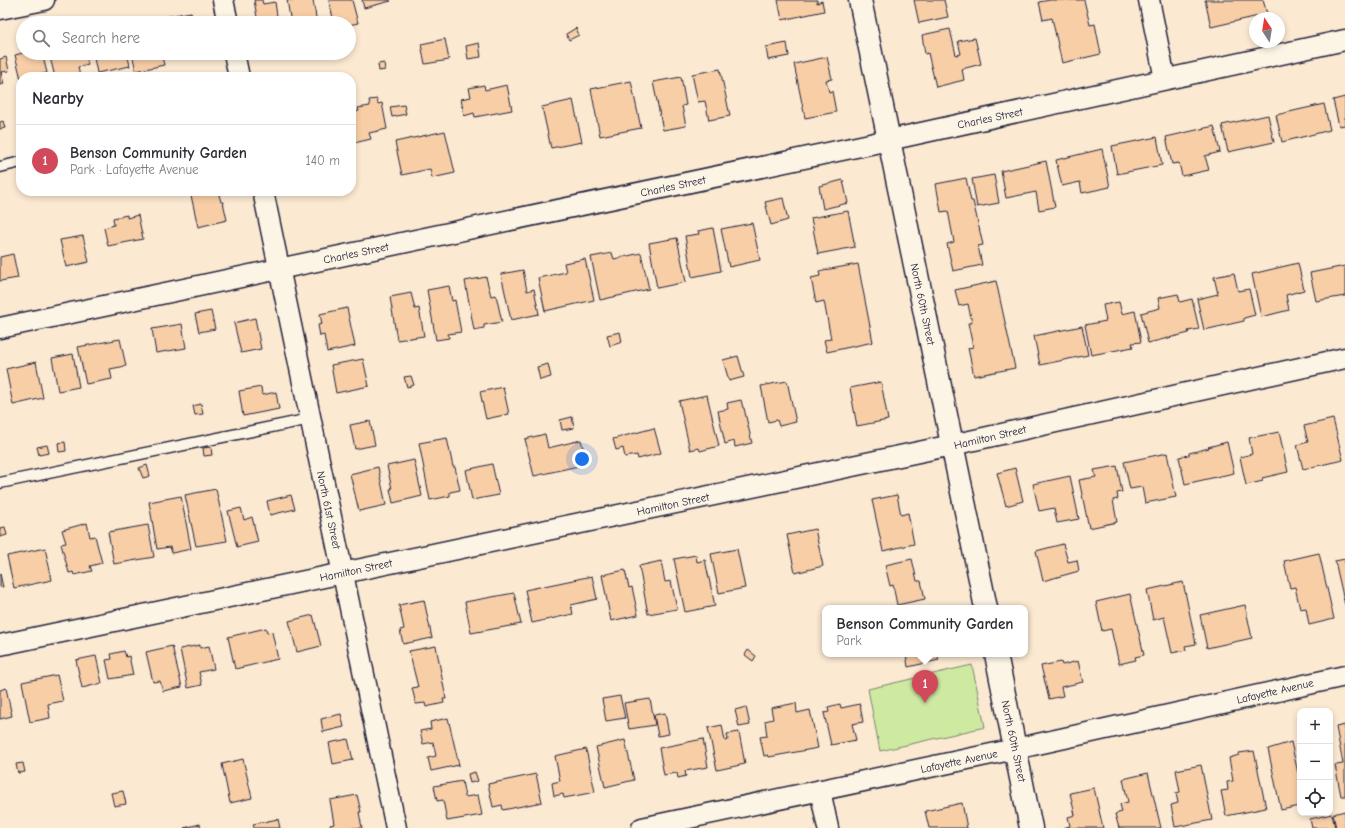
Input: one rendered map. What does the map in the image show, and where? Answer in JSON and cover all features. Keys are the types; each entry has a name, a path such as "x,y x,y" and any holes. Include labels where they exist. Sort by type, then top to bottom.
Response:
{"street":[{"path":"0,9 44,0"},
{"path":"223,0 226,16"},
{"name":"North 60th Street","path":"860,0 985,605"},
{"path":"1149,0 1165,79"},
{"name":"Charles Street","path":"0,328 890,140 1345,40"},
{"path":"235,60 238,72"},
{"name":"North 61st Street","path":"264,196 396,828"},
{"name":"Hamilton Street","path":"0,646 952,445 1345,358"},
{"name":"North 60th Street","path":"997,657 1032,828"},
{"name":"Lafayette Avenue","path":"642,828 1015,749 1345,676"},
{"path":"820,790 828,828"}],"lane":[{"path":"0,167 16,163"},
{"path":"0,483 310,419"}],"green space":[{"path":"972,665 985,727 880,751 868,689"}],"building":[{"path":"254,0 262,0 263,4 275,2 277,16 257,16"},
{"path":"287,0 313,0 316,16 290,16"},
{"path":"329,0 352,0 358,23 356,23 356,16 332,16"},
{"path":"362,0 390,0 391,1 364,8"},
{"path":"778,0 817,0 817,3 822,1 824,11 782,20"},
{"path":"914,0 944,0 948,17 919,23"},
{"path":"1050,0 1084,0 1090,25 1095,24 1101,54 1062,63 1052,18 1043,20 1039,2"},
{"path":"1205,0 1263,0 1266,12 1249,12 1249,18 1211,27"},
{"path":"191,12 192,16 169,16"},
{"path":"576,28 579,35 569,40 566,34"},
{"path":"950,29 956,55 961,54 958,41 975,38 981,64 962,69 964,80 936,87 928,53 925,54 922,35"},
{"path":"445,39 449,60 425,64 421,44"},
{"path":"479,43 481,57 468,59 466,46"},
{"path":"787,43 789,56 768,60 766,47"},
{"path":"6,57 9,71 1,72 4,84 0,85 0,59"},
{"path":"827,57 832,79 826,80 829,92 832,91 836,112 805,118 794,64"},
{"path":"16,60 44,60 47,72 19,72"},
{"path":"51,60 87,60 88,65 78,67 79,72 54,72"},
{"path":"94,60 129,60 130,66 97,72"},
{"path":"134,60 163,60 164,65 136,71"},
{"path":"384,63 385,70 379,71 378,64"},
{"path":"720,69 730,116 709,120 705,101 698,102 692,74"},
{"path":"681,77 686,105 682,106 686,126 663,130 653,82"},
{"path":"631,81 641,128 600,136 591,89"},
{"path":"484,85 485,90 507,85 512,110 475,117 474,113 464,116 461,99 471,97 469,88"},
{"path":"1345,97 1345,125 1339,126 1333,100"},
{"path":"377,99 378,104 382,103 387,129 369,133 371,139 356,143 356,112 359,111 358,108 370,106 369,100"},
{"path":"573,100 582,142 551,148 542,107"},
{"path":"1324,104 1330,130 1282,142 1276,115"},
{"path":"404,105 406,114 392,117 390,107"},
{"path":"1268,115 1274,142 1228,152 1222,125"},
{"path":"3,121 5,128 0,129 0,122"},
{"path":"1214,126 1220,152 1205,156 1209,170 1182,176 1179,163 1172,164 1166,137"},
{"path":"445,131 455,173 432,178 430,169 402,175 395,142"},
{"path":"1157,137 1162,165 1117,174 1112,146"},
{"path":"1102,149 1110,187 1082,193 1080,182 1062,186 1056,160"},
{"path":"1046,161 1055,207 1039,210 1036,192 1006,198 1001,171"},
{"path":"994,175 999,203 977,207 972,179"},
{"path":"966,178 983,245 978,246 982,265 953,271 947,244 954,242 948,211 941,212 936,184"},
{"path":"843,180 848,203 823,209 819,186"},
{"path":"191,196 219,196 221,202 223,202 227,220 198,227"},
{"path":"783,198 788,220 771,225 765,202"},
{"path":"848,211 855,247 818,254 811,218"},
{"path":"127,215 127,218 138,215 143,239 108,246 104,228 114,225 113,218"},
{"path":"752,223 760,260 729,267 721,229"},
{"path":"713,228 721,271 692,277 685,236 699,234 698,231"},
{"path":"83,236 89,262 66,267 60,240"},
{"path":"677,238 686,282 657,288 649,243"},
{"path":"612,253 614,259 641,253 649,289 600,300 591,257"},
{"path":"13,254 18,278 0,281 0,257"},
{"path":"585,259 594,300 545,311 538,278 566,272 564,263"},
{"path":"1298,263 1304,290 1286,295 1289,310 1261,317 1252,274"},
{"path":"858,264 873,342 827,352 824,340 831,339 824,301 816,303 811,278 820,276 819,271"},
{"path":"1345,266 1345,296 1316,301 1310,273"},
{"path":"523,270 527,291 534,289 539,314 511,320 501,274"},
{"path":"1234,273 1238,291 1249,289 1255,315 1244,318 1244,321 1204,330 1197,299 1218,294 1214,277"},
{"path":"486,277 491,296 496,295 502,322 484,325 484,328 474,330 465,281"},
{"path":"996,281 1015,368 974,376 968,348 973,347 968,323 972,323 968,304 959,306 955,290"},
{"path":"449,286 452,301 455,300 461,332 448,334 449,338 436,340 427,290"},
{"path":"411,293 415,309 419,308 424,336 397,340 390,297"},
{"path":"1178,294 1180,302 1192,299 1199,329 1188,331 1189,333 1148,343 1141,313 1160,308 1158,298"},
{"path":"1119,302 1122,314 1135,311 1141,342 1132,343 1133,347 1091,355 1085,325 1106,321 1103,305"},
{"path":"347,308 355,346 327,352 324,335 320,336 318,325 322,324 320,314"},
{"path":"211,311 215,329 199,332 195,314"},
{"path":"255,318 261,349 241,353 234,323"},
{"path":"182,324 186,348 156,353 152,329"},
{"path":"1082,326 1088,355 1040,365 1034,336"},
{"path":"620,332 622,342 610,346 607,335"},
{"path":"120,339 126,366 110,369 112,379 86,384 78,347"},
{"path":"73,354 79,387 58,391 52,358"},
{"path":"738,356 744,377 729,381 723,360"},
{"path":"363,359 369,386 336,393 331,365"},
{"path":"36,362 43,398 13,405 6,369"},
{"path":"548,364 551,377 540,380 537,367"},
{"path":"411,376 414,385 407,387 404,377"},
{"path":"787,381 796,422 779,426 777,420 768,422 761,386"},
{"path":"881,382 888,420 857,426 850,388"},
{"path":"261,387 262,395 276,392 279,409 243,416 239,391"},
{"path":"503,387 509,414 486,419 480,392"},
{"path":"707,395 719,446 700,451 699,448 690,450 679,401"},
{"path":"741,400 752,443 735,447 734,441 725,444 718,411 728,409 727,403"},
{"path":"201,404 203,414 195,415 193,406"},
{"path":"572,417 574,428 562,430 560,420"},
{"path":"1333,419 1343,460 1303,469 1297,445 1308,442 1304,426"},
{"path":"370,421 375,445 355,449 350,425"},
{"path":"654,428 661,453 638,459 637,455 625,457 623,448 616,450 613,439"},
{"path":"1279,432 1288,472 1262,478 1263,481 1246,485 1240,457 1252,454 1249,438"},
{"path":"545,434 548,448 581,440 587,464 534,476 525,439"},
{"path":"447,438 453,467 455,467 460,490 450,492 450,496 430,500 419,443"},
{"path":"65,442 66,451 59,452 58,443"},
{"path":"1227,442 1234,473 1185,484 1179,457"},
{"path":"47,445 49,453 39,455 37,447"},
{"path":"211,447 212,455 204,456 203,448"},
{"path":"1167,453 1176,497 1145,503 1142,487 1130,489 1124,462"},
{"path":"414,460 422,496 393,503 390,489 392,489 387,466"},
{"path":"492,464 499,495 472,500 466,470"},
{"path":"147,465 150,476 143,478 139,468"},
{"path":"1117,466 1122,492 1117,493 1118,499 1113,500 1117,522 1089,528 1079,480 1096,477 1094,470"},
{"path":"378,467 386,505 359,511 350,474"},
{"path":"1015,468 1023,501 1006,506 997,473"},
{"path":"1070,476 1079,519 1057,523 1054,508 1039,511 1033,484"},
{"path":"216,489 227,541 196,546 185,495"},
{"path":"291,495 295,509 270,515 267,501"},
{"path":"897,495 901,515 908,513 914,544 883,551 872,500"},
{"path":"181,496 191,549 172,553 170,547 157,549 149,502"},
{"path":"241,508 244,520 252,517 258,542 237,547 228,511"},
{"path":"87,523 90,537 95,536 102,563 90,566 92,571 74,575 73,572 69,573 61,544 66,543 62,530"},
{"path":"148,525 154,557 114,564 108,532"},
{"path":"5,527 7,535 0,537 0,528"},
{"path":"815,529 823,566 795,573 787,535"},
{"path":"1063,544 1068,562 1077,560 1079,571 1043,581 1036,551"},
{"path":"45,548 52,580 14,588 7,556"},
{"path":"737,549 745,588 719,593 711,554"},
{"path":"1319,553 1334,619 1309,625 1306,608 1300,609 1295,587 1290,588 1284,561"},
{"path":"696,555 697,562 705,560 715,606 685,612 674,559"},
{"path":"912,559 917,581 921,581 925,599 897,605 893,585 890,586 885,565"},
{"path":"1345,559 1345,605 1335,561"},
{"path":"661,561 665,582 671,581 677,609 648,614 639,566"},
{"path":"625,570 629,588 632,587 638,615 611,621 602,575"},
{"path":"0,574 3,587 0,587"},
{"path":"592,576 597,599 571,605 573,614 532,623 525,590"},
{"path":"1183,582 1196,644 1185,646 1186,650 1172,653 1164,617 1153,620 1147,590"},
{"path":"514,593 521,624 471,633 465,602"},
{"path":"1130,594 1144,655 1135,657 1136,660 1119,664 1111,629 1102,631 1096,602"},
{"path":"424,600 432,638 403,644 400,630 404,629 399,605"},
{"path":"1245,605 1252,638 1207,648 1200,615"},
{"path":"313,615 321,646 297,652 289,621"},
{"path":"266,628 267,633 272,632 278,659 235,669 228,637"},
{"path":"200,645 200,648 209,646 214,669 199,672 202,685 188,688 180,649"},
{"path":"172,646 182,687 163,691 160,681 153,682 146,652"},
{"path":"436,646 446,699 443,699 444,703 426,707 425,703 416,704 412,688 418,687 409,651"},
{"path":"748,650 756,656 753,661 745,655"},
{"path":"124,651 126,657 129,656 133,675 110,679 106,660 112,659 111,654"},
{"path":"96,656 102,683 82,688 76,660"},
{"path":"906,657 938,657 939,660 908,667"},
{"path":"1078,661 1083,682 1061,687 1063,696 1049,699 1041,666 1061,662 1062,665"},
{"path":"57,675 63,701 48,704 50,718 30,722 22,682"},
{"path":"6,688 12,716 0,719 0,690"},
{"path":"620,696 625,718 606,721 602,699"},
{"path":"650,699 655,725 629,729 624,703"},
{"path":"796,703 797,713 810,710 818,748 769,757 768,755 764,756 760,737 767,736 765,721 773,719 771,708"},
{"path":"840,704 841,708 860,704 863,722 852,724 856,740 831,745 824,713 829,712 828,707"},
{"path":"746,707 750,725 739,727 735,710"},
{"path":"665,713 669,734 658,736 654,715"},
{"path":"341,714 344,727 323,732 321,719"},
{"path":"448,718 459,765 431,771 428,758 436,756 433,742 423,744 420,731 431,729 430,722"},
{"path":"722,725 725,741 728,740 727,734 739,732 745,764 717,770 708,728"},
{"path":"1345,725 1345,796 1341,796 1335,765 1343,764 1336,727"},
{"path":"348,739 353,760 333,764 329,743"},
{"path":"703,739 708,767 685,771 686,776 678,778 677,773 664,775 659,748"},
{"path":"625,740 634,780 605,787 596,747"},
{"path":"1291,742 1297,769 1297,807 1281,810 1268,749"},
{"path":"586,749 595,792 564,798 563,794 554,796 552,783 560,781 555,756"},
{"path":"1254,751 1266,808 1226,816 1221,791 1228,790 1227,782 1233,781 1229,758 1239,755 1239,753"},
{"path":"243,759 252,798 230,803 222,764"},
{"path":"23,763 25,772 18,773 16,764"},
{"path":"1201,765 1212,820 1175,827 1171,805 1178,803 1176,793 1180,792 1176,770"},
{"path":"475,772 478,781 470,783 468,774"},
{"path":"1148,773 1161,828 1119,828 1115,814 1122,812 1120,804 1128,802 1123,779"},
{"path":"536,774 542,802 503,810 502,805 493,807 488,784"},
{"path":"462,781 465,797 478,795 482,815 447,821 443,800 437,801 434,786"},
{"path":"1094,788 1103,828 1063,828 1070,826 1068,817 1075,815 1070,793"},
{"path":"123,791 126,804 114,806 111,793"},
{"path":"357,795 361,812 359,812 362,828 331,828 330,825 334,824 330,800"},
{"path":"962,803 967,828 929,828 925,811"},
{"path":"1345,811 1345,828 1336,828 1333,814"},
{"path":"1323,816 1332,816 1335,828 1312,828 1310,819"},
{"path":"278,819 280,828 254,828 253,824"},
{"path":"200,824 201,828 184,828"}],"place":[{"name":"Benson Community Garden","path":"925,703"}]}
